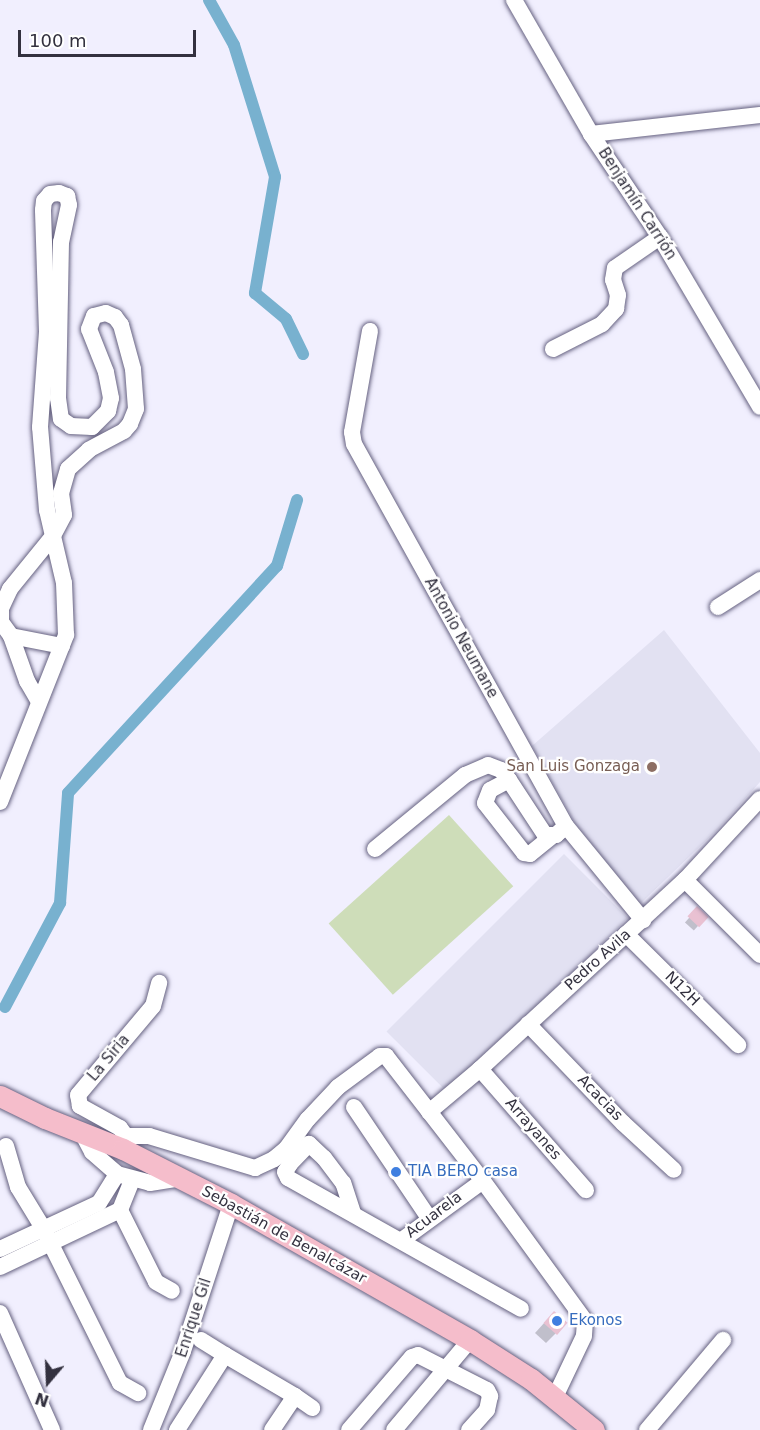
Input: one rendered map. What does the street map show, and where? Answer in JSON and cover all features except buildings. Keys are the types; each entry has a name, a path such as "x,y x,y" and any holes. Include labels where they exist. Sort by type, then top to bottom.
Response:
{"main road":[{"name":"Sebastián de Benalcázar","path":"0,1096 82,1133 124,1143 180,1178 231,1204 470,1341 555,1397 594,1430"}],"street":[{"name":"Benjamín Carrión","path":"514,0 591,134 660,237 760,407"},
{"path":"591,134 760,115"},
{"path":"0,802 38,700 66,635 64,583 53,536 47,510 40,427 47,332 42,229 44,201 50,194 59,193 67,196 69,205 61,253 57,398 61,419 71,426 92,427 108,411 111,398 106,372 89,329 94,316 106,313 115,317 121,325 133,369 136,409 130,424 124,431 89,450 68,469 61,493 63,515 53,536 10,590 1,608 1,622 11,636 27,681 38,700"},
{"path":"553,349 602,324 616,309 618,295 613,280 615,268 660,237"},
{"name":"Antonio Neumane","path":"370,331 352,432 354,444 567,826 643,920"},
{"path":"718,607 760,580"},
{"path":"11,636 62,646"},
{"path":"375,849 476,768 488,765 501,770 545,835 550,837"},
{"path":"509,780 490,790 484,803 524,853 530,855 550,837 567,826"},
{"name":"Pedro Avila","path":"429,1112 480,1069 643,920 685,880 760,799"},
{"path":"685,880 760,955"},
{"name":"N12H","path":"626,934 738,1045"},
{"name":"La Siria","path":"124,1143 113,1123 80,1106 78,1095 153,1006 159,983"},
{"name":"Acacias","path":"528,1024 623,1123 674,1170"},
{"path":"124,1143 148,1136 255,1168 274,1159 286,1149 309,1119 344,1082 380,1056 386,1056 483,1181 585,1321 584,1336 555,1397"},
{"name":"Arrayanes","path":"480,1069 586,1190"},
{"path":"354,1107 429,1218"},
{"path":"82,1133 92,1152 125,1177 158,1183 180,1178"},
{"path":"6,1146 18,1187 47,1235 120,1383 138,1393"},
{"path":"125,1177 120,1210 156,1282 172,1290"},
{"path":"0,1267 99,1203 125,1177"},
{"name":"Acuarela","path":"353,1213 402,1240 429,1218 483,1181"},
{"name":"Enrique Gil","path":"151,1430 183,1351 231,1204"},
{"path":"0,1249 120,1210"},
{"path":"402,1240 522,1309"},
{"path":"0,1313 52,1430"},
{"path":"201,1340 312,1408"},
{"path":"647,1430 723,1340"},
{"path":"394,1430 470,1341"},
{"path":"177,1430 225,1355"},
{"path":"349,1430 414,1355 422,1356 487,1390 490,1396 487,1410 469,1430"},
{"path":"272,1430 295,1396"}],"shaded area":[{"name":"San Luis Gonzaga","path":"664,630 760,753 760,782 717,830 640,904 575,823 532,746"},
{"path":"564,854 628,918 450,1095 387,1031"}],"green space":[{"path":"449,815 513,886 393,995 329,923"}],"waterway":[{"path":"209,0 234,45 275,177 255,293 286,319 303,354"},
{"path":"5,1007 60,903 68,793 277,566 297,500"}],"place":[{"name":"San Luis Gonzaga","path":"652,767"},
{"name":"TIA BERO casa","path":"396,1172"},
{"name":"Ekonos","path":"557,1321"}]}
